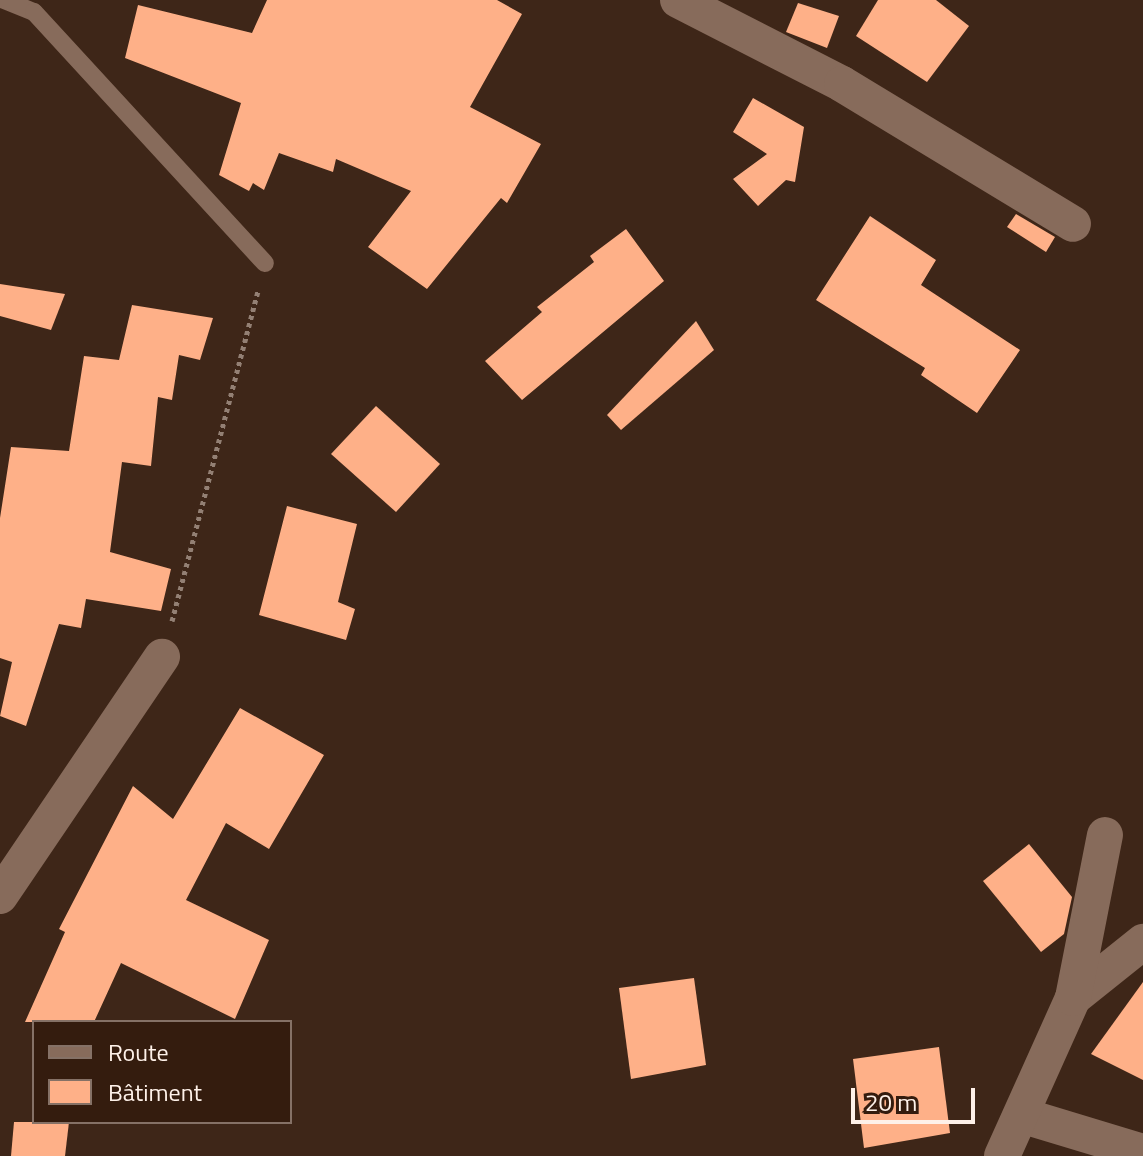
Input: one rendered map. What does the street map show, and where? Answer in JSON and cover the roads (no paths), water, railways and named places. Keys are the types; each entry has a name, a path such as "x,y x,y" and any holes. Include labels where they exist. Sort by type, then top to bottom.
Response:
{"street":[{"path":"678,0 842,84 1073,224"},
{"path":"0,896 162,657"},
{"path":"1002,1156 1024,1116 1073,998 1105,835"},
{"path":"1073,998 1143,942"},
{"path":"1024,1116 1143,1152"}],"lane":[{"path":"4,0 34,12 265,263"}]}
